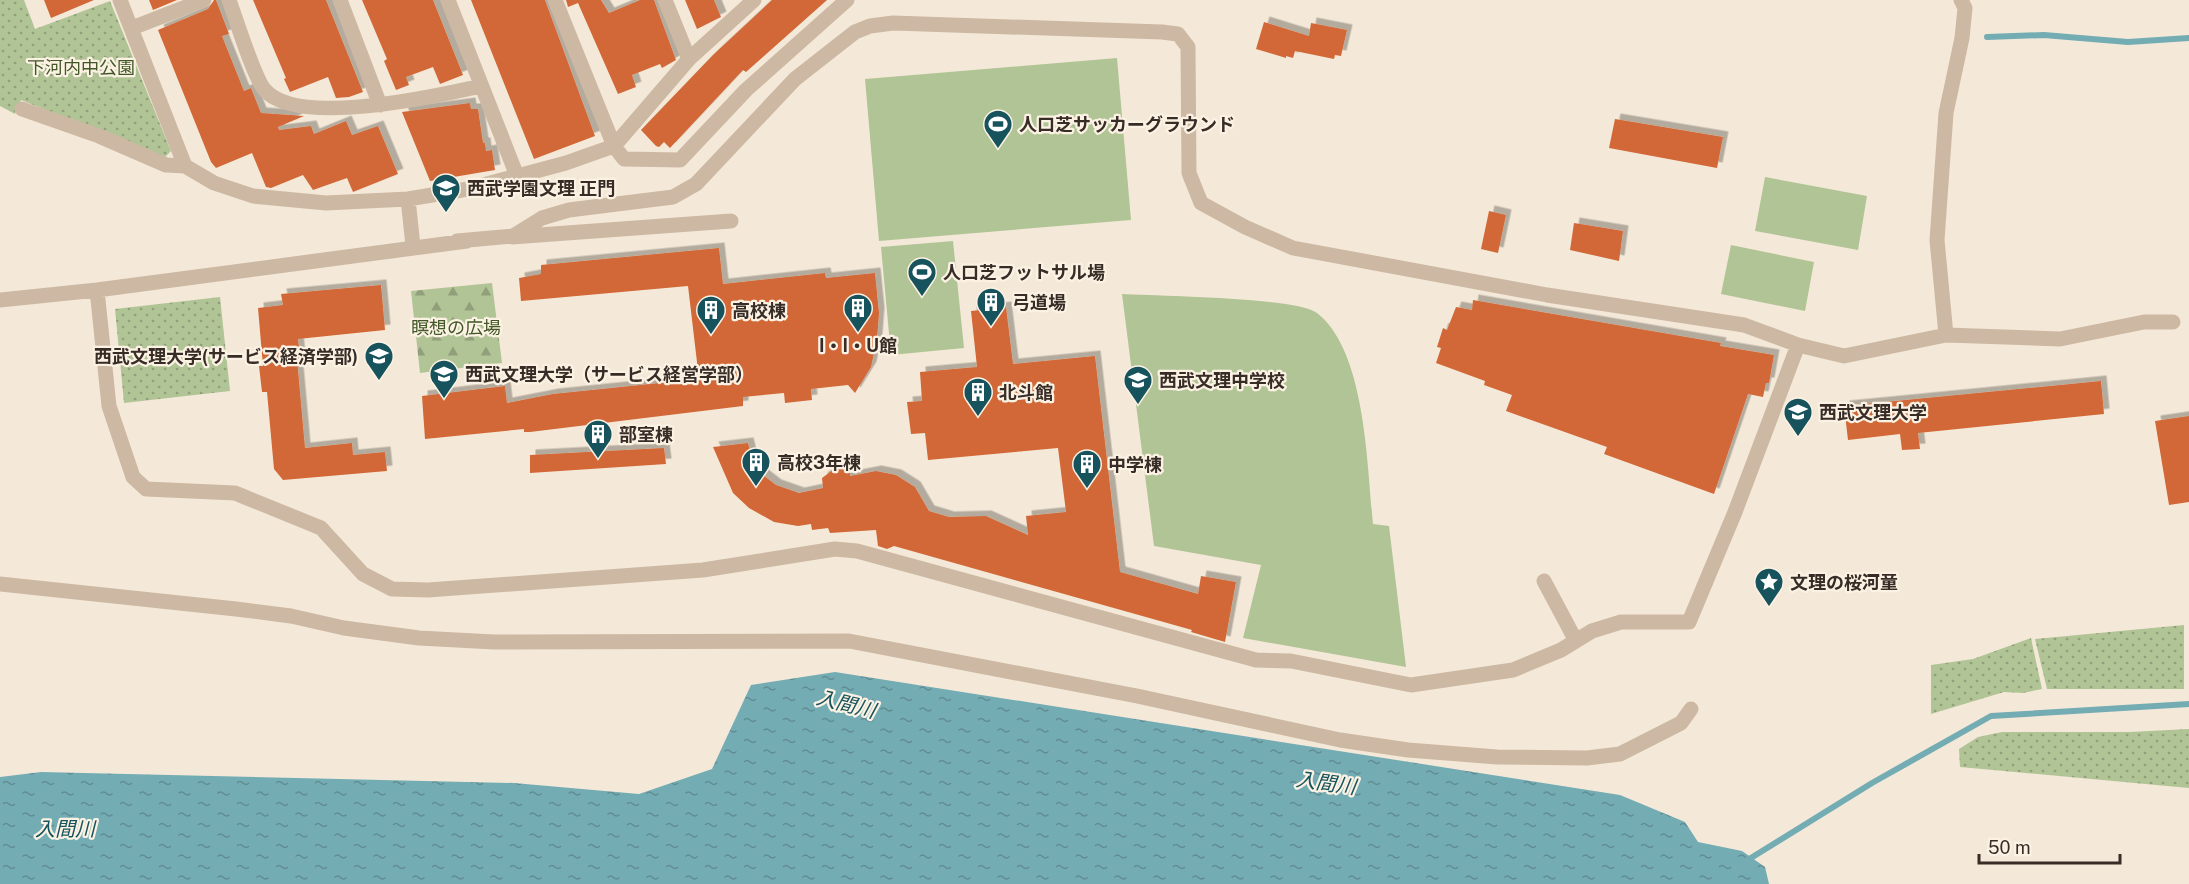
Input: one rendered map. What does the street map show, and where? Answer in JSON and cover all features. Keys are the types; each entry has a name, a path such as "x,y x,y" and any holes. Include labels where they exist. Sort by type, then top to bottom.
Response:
{"street":[{"path":"120,0 185,165"},
{"path":"132,28 204,0"},
{"path":"229,0 263,88 276,100 311,108 380,105 481,86"},
{"path":"340,0 380,105"},
{"path":"448,0 517,176"},
{"path":"555,0 614,146 624,159 680,160 746,90 847,0"},
{"path":"665,0 688,59"},
{"path":"22,109 99,136 166,165 185,165 214,183 253,196 326,203 408,199 468,189 614,146 688,59 754,0"},
{"path":"1946,335 1937,240 1946,113 1962,38 1965,8 1961,0"},
{"path":"0,300 97,290 413,246 513,236 542,218 569,210 673,196 696,184 795,79 855,32 870,26 893,23 1178,34 1188,47 1189,173 1201,203 1245,227 1293,248 1547,295 1744,325 1798,345 1844,356 1946,335 2060,339 2144,322 2173,322"},
{"path":"408,199 413,246"},
{"path":"457,241 731,221"},
{"path":"97,290 110,406 133,477 146,489 235,493 321,528 363,574 392,589 428,590 703,570 835,549 886,558 1256,660 1291,661 1411,685 1513,670 1576,641 1592,631 1621,622 1689,621 1735,512 1798,345"},
{"path":"1544,581 1576,641"},
{"path":"0,584 291,616 363,631 419,638 494,642 849,641 1137,696 1340,740 1408,750 1497,757 1587,758 1620,754 1681,723 1691,709"}],"green space":[{"name":"下河内中公園","path":"0,0 24,0 35,29 110,1 171,151 165,157 21,100 15,114 0,106"},
{"name":"人口芝サッカーグラウンド","path":"1117,58 1131,220 879,241 865,79"},
{"path":"1765,177 1867,196 1858,250 1755,231"},
{"name":"人口芝フットサル場","path":"953,241 964,348 891,355 881,247"},
{"path":"1731,245 1814,262 1805,311 1721,294"},
{"name":"瞑想の広場","path":"492,283 502,363 420,373 411,291"},
{"path":"1122,294 1224,298 1282,304 1317,313 1333,331 1346,354 1355,381 1366,442 1373,524 1389,526 1406,667 1243,638 1261,565 1154,546"},
{"path":"220,297 230,391 124,403 115,309"},
{"path":"2184,625 2184,689 2047,689 2035,639"},
{"path":"2031,638 2042,689 2023,693 2004,692 1931,714 1931,665 1973,659"},
{"path":"2189,729 2189,788 1960,767 1959,749 1978,737 2002,732 2130,732"}],"water":[{"name":"入間川","path":"835,672 1620,795 1685,822 1698,842 1742,851 1765,867 1769,884 0,884 0,777 41,772 514,783 639,794 712,769 751,685"}],"building":[{"path":"44,0 94,0 51,18"},
{"path":"149,0 177,0 153,10"},
{"path":"216,0 229,34 222,36 244,91 251,88 261,113 304,116 278,127 279,130 311,126 314,134 346,121 352,135 378,126 398,174 353,192 347,178 313,190 303,175 271,188 266,187 252,153 216,168 211,162 158,30 208,9"},
{"path":"253,0 326,0 363,92 349,97 336,98 328,77 290,92"},
{"path":"362,0 433,0 463,75 440,84 433,67 406,77 409,85 396,90 384,61 387,59"},
{"path":"471,0 545,0 595,136 534,159"},
{"path":"566,0 601,0 609,13 640,0 654,0 676,60 662,68 660,64 632,75 636,87 618,94 578,3 568,7"},
{"path":"685,0 714,0 721,17 697,29"},
{"path":"772,0 827,0 746,72 743,70 670,148 664,142 659,147 656,146 641,130 713,55"},
{"path":"1264,22 1309,36 1311,23 1347,30 1341,56 1335,55 1334,59 1295,51 1293,58 1286,56 1286,58 1256,49"},
{"path":"470,103 471,109 478,109 483,143 485,143 486,151 492,150 495,170 430,181 402,112"},
{"path":"1615,119 1723,137 1717,168 1609,148"},
{"path":"1489,211 1506,215 1498,253 1481,249"},
{"path":"1574,223 1623,231 1619,261 1570,250"},
{"path":"719,248 723,284 825,273 826,278 875,273 879,313 877,339 871,367 855,393 848,385 811,389 812,400 785,403 784,393 743,397 743,406 530,432 524,432 524,429 425,439 422,396 505,386 507,403 553,394 699,379 688,286 521,301 519,278 541,274 541,265"},
{"path":"381,285 385,330 298,339 300,359 297,359 305,448 352,443 353,455 385,452 387,471 283,480 274,469 267,392 262,392 259,366 263,366 258,308 283,305 281,294"},
{"path":"1473,300 1721,343 1720,346 1774,355 1769,383 1766,383 1763,397 1748,394 1714,494 1604,454 1607,447 1506,411 1512,395 1484,385 1485,381 1436,363 1441,348 1437,347 1443,328 1447,330 1456,307 1472,310"},
{"path":"1006,307 1013,364 1095,356 1120,572 1198,594 1201,576 1236,582 1225,642 1191,632 1192,630 894,546 887,549 878,546 876,530 830,533 828,528 812,530 811,524 798,526 774,522 749,508 733,493 713,447 748,443 751,455 763,475 776,485 799,493 823,488 822,478 849,458 850,476 876,471 896,475 915,487 929,511 949,517 986,516 1028,535 1026,516 1066,512 1058,448 928,460 925,433 911,434 907,402 922,401 920,372 977,367 971,311"},
{"path":"2101,381 2104,414 1918,433 1920,449 1902,450 1900,434 1848,440 1844,406"},
{"path":"2189,416 2189,502 2169,505 2155,421"},
{"name":"部室棟","path":"664,448 666,464 530,473 530,455"}],"waterway":[{"path":"1987,37 2044,35 2128,42 2189,38"},
{"path":"1746,861 1872,783 1991,716 2189,704"}],"place":[{"name":"人口芝サッカーグラウンド","path":"998,150"},
{"name":"西武学園文理 正門","path":"446,214"},
{"name":"人口芝フットサル場","path":"922,298"},
{"name":"弓道場","path":"991,328"},
{"name":"I・I・U館","path":"858,334"},
{"name":"高校棟","path":"711,336"},
{"name":"西武文理大学(サービス経済学部)","path":"379,382"},
{"name":"西武文理大学（サービス経営学部）","path":"444,400"},
{"name":"西武文理中学校","path":"1138,406"},
{"name":"北斗館","path":"978,418"},
{"name":"西武文理大学","path":"1798,438"},
{"name":"部室棟","path":"598,460"},
{"name":"高校3年棟","path":"756,488"},
{"name":"中学棟","path":"1087,490"},
{"name":"文理の桜河童","path":"1769,608"}]}
